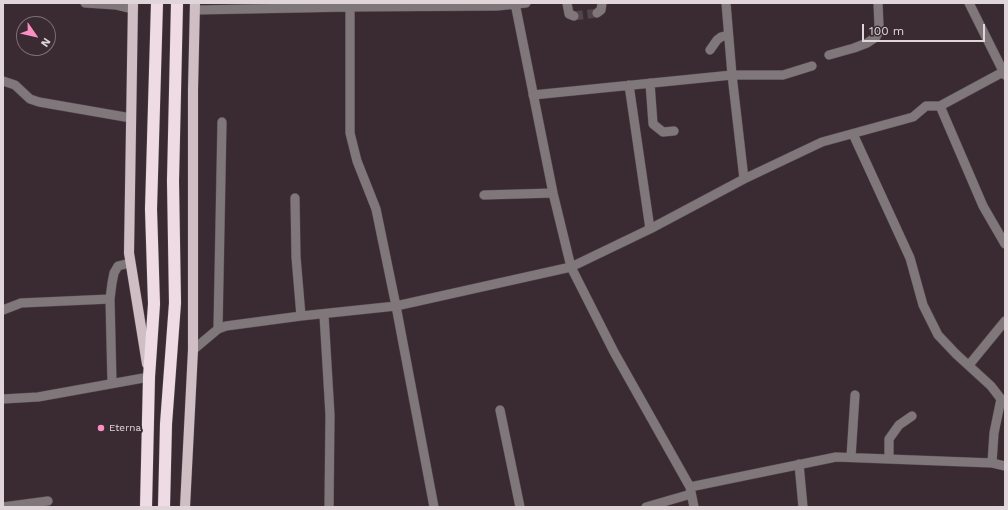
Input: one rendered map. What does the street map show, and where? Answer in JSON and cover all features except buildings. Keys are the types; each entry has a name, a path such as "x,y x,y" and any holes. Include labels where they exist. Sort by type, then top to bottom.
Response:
{"highway":[{"path":"146,507 149,377 154,304 151,209 157,3"},
{"path":"164,507 166,424 175,303 173,181 177,3"}],"main road":[{"path":"133,6 130,263 149,377"},
{"path":"185,507 193,350 193,106 195,7"}],"street":[{"path":"85,3 133,6"},
{"path":"195,7 497,6 526,3"},
{"path":"566,3 569,14 574,16"},
{"path":"597,13 601,10 602,3"},
{"path":"726,3 732,75 744,179"},
{"path":"829,55 854,48 867,43 876,37 879,26 878,3"},
{"path":"193,350 218,329 226,326 396,306 571,267 650,229 744,179 822,142 912,117 926,106 940,106 1004,74 969,3"},
{"path":"515,4 553,193 571,267 614,352 691,490 694,507"},
{"path":"350,7 350,133 357,161 376,209 434,507"},
{"path":"710,50 717,40 728,35"},
{"path":"533,95 732,75 783,75 812,66"},
{"path":"3,81 15,85 30,100 131,118"},
{"path":"650,83 653,124 662,132 674,131"},
{"path":"629,86 650,229"},
{"path":"940,106 983,206 1005,244"},
{"path":"218,329 222,122"},
{"path":"853,134 910,258 923,305 938,335 956,354 991,386 1001,399 994,433 992,463"},
{"path":"484,196 553,193"},
{"path":"295,198 296,257 301,316"},
{"path":"112,383 110,299 114,273 118,266 130,263"},
{"path":"3,310 21,303 110,299"},
{"path":"324,315 330,415 329,507"},
{"path":"969,365 1005,321"},
{"path":"3,399 38,397 149,377"},
{"path":"851,457 855,395"},
{"path":"500,410 520,507"},
{"path":"889,459 889,439 899,425 912,416"},
{"path":"646,507 691,490 799,464 836,457 992,463 1005,466"},
{"path":"799,464 803,507"},
{"path":"3,507 48,501"}],"tunnel":[{"path":"574,16 597,13"}],"place":[{"name":"Eterna","path":"101,428"}]}
